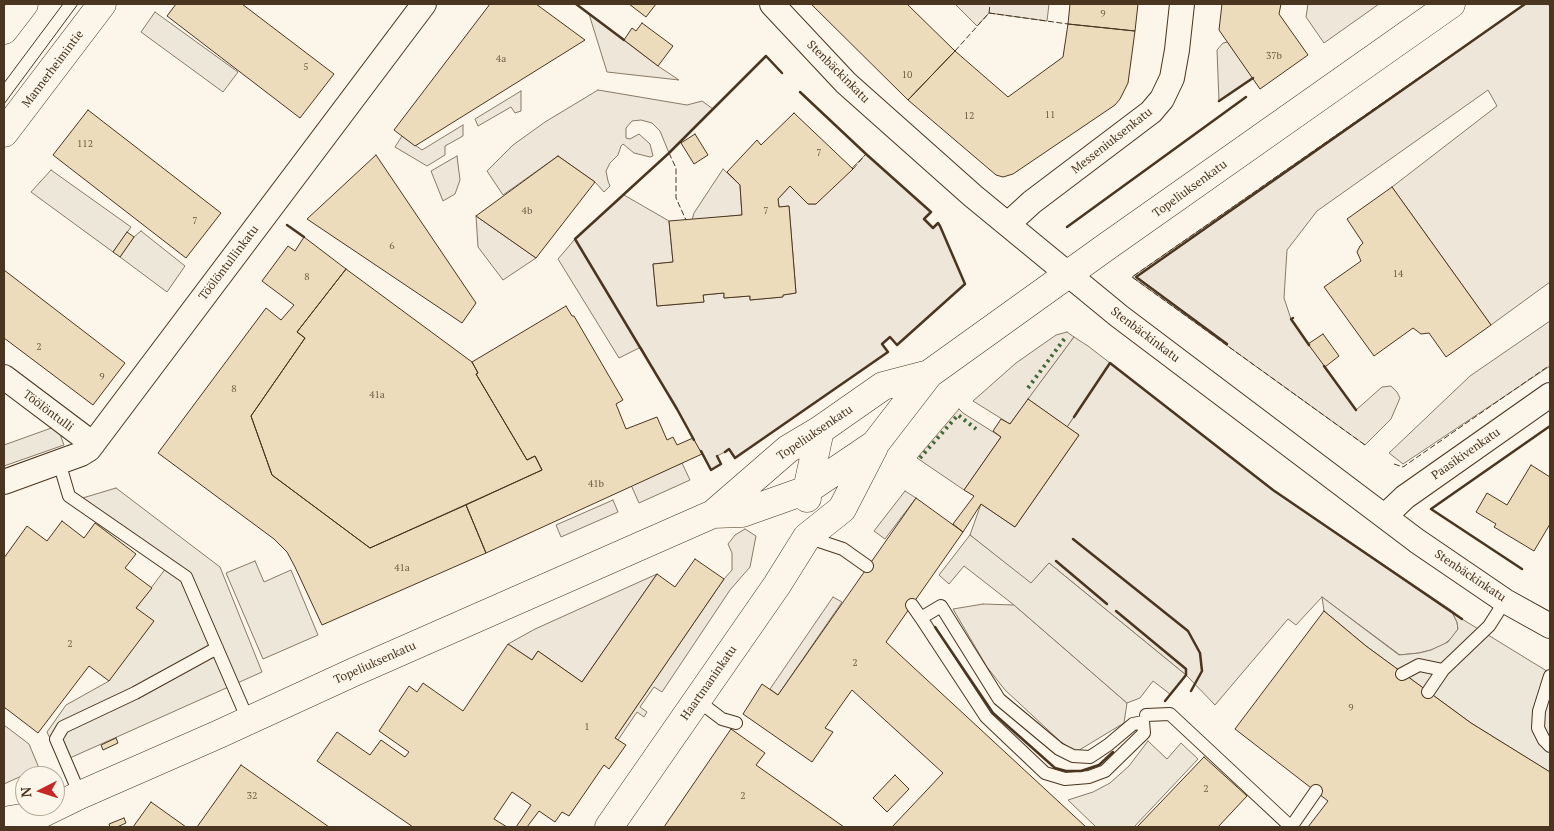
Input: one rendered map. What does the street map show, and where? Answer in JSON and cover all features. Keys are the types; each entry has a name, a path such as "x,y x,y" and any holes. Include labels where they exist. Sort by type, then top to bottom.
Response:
{"main road":[{"path":"4,30 24,4"},
{"name":"Mannerheimintie","path":"4,134 102,4"},
{"name":"Topeliuksenkatu","path":"713,514 742,513 807,490 876,444 929,374 1451,4"},
{"name":"Topeliuksenkatu","path":"4,821 34,821 80,795 713,514 788,449 820,430 883,386 929,374"},
{"path":"807,538 807,490 820,430"},
{"name":"Haartmaninkatu","path":"609,827 698,700 807,538 842,509 876,444"}],"street":[{"name":"Töölöntullinkatu","path":"4,482 81,454 93,444 424,4"},
{"name":"Stenbäckinkatu","path":"772,4 846,83 974,196 1119,316 1385,516 1505,600 1550,626"},
{"name":"Messeniuksenkatu","path":"1008,224 1032,202 1151,112 1162,99 1172,78 1182,4"},
{"name":"Töölöntulli","path":"4,377 93,444"},
{"name":"Paasikivenkatu","path":"1385,516 1405,497 1550,395"}],"lane":[{"path":"60,462 69,496 186,577 248,720"},
{"path":"807,538 843,549 867,566"},
{"path":"1428,692 1443,670 1484,633 1505,600"},
{"path":"912,605 986,717 1045,773 1065,779 1089,777 1105,771 1144,733 1143,722 1133,724 1090,757 1073,756 1060,749 999,699 941,606 921,618"},
{"path":"80,795 56,739 63,726 135,693 216,648"},
{"path":"1402,674 1419,665 1443,670"},
{"path":"1550,676 1539,711 1538,728 1544,740 1550,746"},
{"path":"698,700 722,719 736,723"},
{"path":"1146,715 1170,714 1291,827 1316,791"}],"shaded area":[{"path":"955,4 1049,4 1047,21 989,13 977,26"},
{"path":"1308,4 1379,4 1324,43 1306,17"},
{"path":"1525,4 1548,4 1550,7 1550,282 1491,325 1392,187 1497,106 1488,90 1317,211 1287,250 1284,298 1291,319 1356,410 1382,387 1391,386 1400,398 1391,419 1365,445 1132,277"},
{"path":"155,12 238,72 223,92 141,32"},
{"path":"589,14 658,66 679,80 607,72"},
{"path":"1228,42 1253,78 1219,101 1217,50 1223,43"},
{"path":"598,90 687,105 702,101 713,109 669,153 660,131 652,123 641,120 632,121 626,128 626,138 630,139 639,134 650,144 653,156 634,153 623,144 618,155 610,163 606,171 610,186 604,192 595,182 558,156 503,195 487,171 513,145 545,122"},
{"path":"521,91 521,111 515,113 511,107 478,126 475,119"},
{"path":"463,125 463,136 445,146 445,155 427,166 395,147 402,136 422,150"},
{"path":"866,154 931,212 924,219 933,228 938,223 940,226 965,284 897,345 890,337 882,344 888,352 735,458 729,450 717,456 721,464 711,470 641,347 619,358 558,259 575,239 624,195 669,221 673,262 653,264 657,306 704,302 703,295 724,293 724,298 750,296 750,300 782,297 783,295 796,293 789,206 779,207 778,199 790,186 808,204 816,204"},
{"path":"457,156 460,180 455,194 443,201 431,171"},
{"path":"723,169 740,185 742,215 692,220 694,213"},
{"path":"51,170 131,227 113,252 31,192"},
{"path":"476,216 536,258 503,280 478,247"},
{"path":"141,231 185,266 167,292 120,257 134,237"},
{"path":"1550,321 1550,366 1403,464 1389,453 1470,376"},
{"path":"1067,332 1074,337 1010,424 973,401 1016,363 1056,335"},
{"path":"1074,337 1110,363 1067,427 1028,399"},
{"path":"1110,363 1273,490 1451,610 1458,629 1452,638 1443,645 1431,650 1400,655 1322,597 1296,625 1288,619 1215,705 1186,675 1049,563 1031,584 970,535 981,504 1015,527 1079,435 1067,427"},
{"path":"959,409 1001,437 964,490 917,458"},
{"path":"57,426 64,445 4,466 4,445"},
{"path":"682,463 690,480 639,503 631,485"},
{"path":"116,488 220,567 262,672 61,762 47,732 66,705 109,681 136,608 169,564 76,500"},
{"path":"905,491 916,498 885,539 874,531"},
{"path":"613,500 618,512 561,537 556,525"},
{"path":"745,529 756,536 750,567 730,590 662,692 654,687 640,707 647,712 644,717 637,712 618,740 615,738 732,570 732,553 728,544 735,535"},
{"path":"970,535 1031,583 1049,563 1186,675 1170,694 1153,681 1140,698 1127,703 1014,605 964,566 949,584 939,575"},
{"path":"255,561 264,582 291,570 318,635 263,659 226,573"},
{"path":"657,574 582,682 538,651 532,660 508,644 535,629"},
{"path":"833,597 842,602 778,695 770,689"},
{"path":"1322,597 1399,655 1431,650 1448,642 1458,629 1451,610 1462,619 1550,673 1550,772 1471,723 1366,646 1324,611"},
{"path":"983,604 1014,605 1127,703 1124,723 1076,752 1061,742 1005,690 987,667 953,609"},
{"path":"4,725 29,744 38,766 15,766 15,779 4,784"},
{"path":"1148,741 1167,759 1181,743 1198,759 1134,827 1096,827 1068,800 1093,792 1110,783 1129,766"}],"building":[{"path":"176,4 242,4 334,74 300,118 167,16"},
{"path":"490,4 536,4 585,40 415,146 394,130"},
{"path":"629,4 656,4 646,17"},
{"path":"811,4 907,4 955,51 908,100"},
{"path":"1070,4 1138,4 1135,31 1068,24"},
{"path":"1222,4 1281,4 1279,14 1308,55 1260,89 1219,30"},
{"path":"642,23 673,46 658,66 624,40 632,28 636,31"},
{"path":"1068,24 1135,31 1128,83 1115,105 1013,174 1003,177 996,175 908,100 955,51 1008,97 1063,57"},
{"path":"88,110 221,213 186,258 53,155"},
{"path":"794,113 853,169 816,204 808,204 790,186 778,199 779,207 789,206 796,293 783,295 783,297 750,300 750,296 724,298 724,293 703,295 704,302 657,306 653,264 673,262 669,221 742,215 740,185 727,172 757,140 761,145"},
{"path":"695,134 708,155 694,164 681,143"},
{"path":"376,155 476,303 462,323 307,219"},
{"path":"558,156 595,182 536,258 476,216"},
{"path":"1392,187 1491,325 1446,357 1429,333 1421,334 1413,328 1374,356 1324,287 1361,261 1357,252 1363,243 1347,219"},
{"path":"127,232 134,237 120,257 113,252"},
{"path":"304,237 346,269 297,332 305,338 251,416 272,475 370,548 466,505 486,553 322,625 287,552 274,539 158,453 266,308 281,320 294,305 262,281 288,246 295,251"},
{"path":"346,269 472,362 478,373 476,374 527,460 535,456 542,470 370,548 272,475 251,416 305,338 297,332"},
{"path":"4,270 125,363 93,405 4,338"},
{"path":"566,306 572,316 574,316 623,400 616,404 626,429 657,417 667,440 673,437 677,445 693,438 702,454 486,553 466,505 542,470 535,456 527,460 476,374 478,373 472,362"},
{"path":"1323,334 1339,356 1325,367 1308,344"},
{"path":"1028,399 1079,435 1015,527 981,504 963,532 953,524 974,496 964,490 1001,437 993,431 1001,419 1010,424"},
{"path":"1531,465 1550,477 1550,524 1534,551 1494,527 1496,524 1476,512 1487,493 1507,505"},
{"path":"916,498 963,532 886,642 1086,827 892,827 943,773 852,690 825,728 833,732 812,762 743,714 762,684 778,695"},
{"path":"62,521 84,538 95,523 136,554 125,568 152,588 136,608 154,621 109,681 89,666 38,733 4,707 4,558 27,526 47,541"},
{"path":"695,559 724,579 615,738 626,745 609,769 604,765 569,816 562,812 555,822 539,811 527,827 516,827 531,805 512,792 494,819 507,827 413,827 317,761 337,732 370,755 381,740 405,757 409,752 379,731 409,686 417,692 423,683 463,711 508,644 532,660 538,651 582,682 657,574 675,587"},
{"path":"1324,611 1366,646 1471,723 1550,772 1550,827 1308,827 1328,801 1235,729"},
{"path":"731,729 765,753 756,765 844,827 664,827"},
{"path":"116,738 118,743 103,750 101,745"},
{"path":"1204,757 1247,796 1218,827 1137,827"},
{"path":"241,765 329,827 197,827"},
{"path":"895,775 909,789 887,812 873,798"},
{"path":"151,802 186,827 133,827"},
{"path":"124,818 126,823 117,827 110,827 109,824"}],"tram line":[{"path":"4,83 63,4"},
{"path":"4,104 78,4"}],"hedge":[{"path":"1028,388 1065,338"},
{"path":"920,458 958,415 976,429"}],"fence":[{"path":"955,51 989,13 990,4"},
{"path":"1365,445 1132,277 1525,4"},
{"path":"989,13 1068,24"},
{"path":"669,153 676,168 676,198 686,220"},
{"path":"853,169 866,154"},
{"path":"1394,464 1403,467 1550,365"}],"wall":[{"path":"576,4 624,40"},
{"path":"1227,344 1136,277 1525,4"},
{"path":"694,440 575,239 669,153 766,56 782,73"},
{"path":"1219,101 1253,78"},
{"path":"725,452 729,449 735,458 888,352 882,344 890,337 897,345 965,284 940,226 938,223 933,228 924,219 931,212 800,92"},
{"path":"1067,227 1246,97"},
{"path":"287,225 304,237"},
{"path":"1293,318 1291,319 1309,345"},
{"path":"1074,417 1110,363 1273,490 1462,619"},
{"path":"1324,366 1356,410"},
{"path":"1522,569 1431,509 1550,426"},
{"path":"701,451 711,470 721,464 717,456"},
{"path":"1073,539 1188,631 1200,653 1202,671 1191,691"},
{"path":"1056,561 1107,604"},
{"path":"1116,611 1186,669 1186,675 1165,701"},
{"path":"935,627 993,713 1055,768 1066,771 1081,771 1099,765 1113,752"}]}
